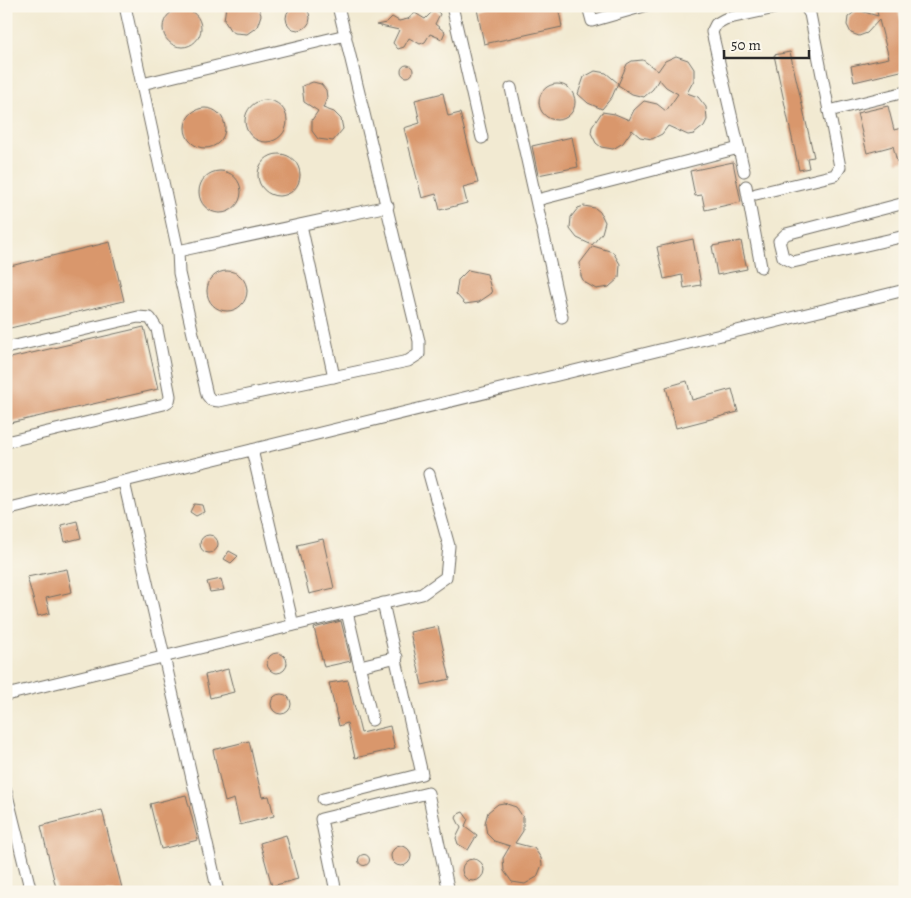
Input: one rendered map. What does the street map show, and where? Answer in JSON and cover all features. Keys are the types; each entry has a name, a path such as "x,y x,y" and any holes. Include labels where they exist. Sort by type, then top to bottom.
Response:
{"street":[{"path":"125,6 178,251 179,273 207,395 211,400 219,402 408,361 419,354 419,341 388,206 338,6"},
{"path":"452,6 482,138"},
{"path":"588,6 592,21 644,6"},
{"path":"744,171 712,32 716,24 725,19 784,6"},
{"path":"756,194 835,175 839,172 840,167 810,14 805,6"},
{"path":"142,84 346,35"},
{"path":"511,88 562,317"},
{"path":"829,111 905,92"},
{"path":"537,200 739,148"},
{"path":"746,186 761,267"},
{"path":"905,203 786,234 779,241 783,257 794,262 905,236"},
{"path":"178,251 388,206"},
{"path":"301,225 334,377"},
{"path":"6,510 905,290"},
{"path":"6,348 138,317 150,318 157,329 170,396 169,401 164,404 6,442"},
{"path":"252,450 293,625"},
{"path":"6,695 422,594 446,577 449,546 429,474"},
{"path":"124,482 218,892"},
{"path":"323,799 422,774 397,657 383,603"},
{"path":"347,612 372,720"},
{"path":"360,666 397,657"},
{"path":"6,791 31,892"},
{"path":"336,892 321,818 428,792 449,892"}],"building":[{"path":"226,6 258,6 261,15 257,27 247,34 235,33 230,30 224,20"},
{"path":"298,6 307,9 310,18 307,27 298,30 289,27 286,18 289,9"},
{"path":"487,6 558,6 562,27 484,44 477,9"},
{"path":"876,6 897,6 905,36 905,70 854,82 851,66 889,58 879,20 867,33 859,36 851,33 847,25 848,17 857,10 878,16"},
{"path":"182,9 195,15 201,28 195,41 182,47 169,41 163,28 169,15"},
{"path":"435,9 440,14 435,24 445,32 442,39 430,34 425,42 420,44 409,38 404,47 398,49 393,43 399,30 376,25 386,23 392,17 399,21 408,19 415,13 425,19"},
{"path":"790,52 814,157 807,158 809,168 799,170 774,55"},
{"path":"676,56 688,60 694,69 694,80 687,93 698,97 706,107 707,120 704,126 694,134 688,135 668,126 662,134 652,139 640,137 632,130 623,143 613,149 601,147 596,143 591,133 592,127 602,112 615,114 629,120 634,110 644,101 657,104 666,111 678,94 666,87 659,79 653,89 644,97 632,94 618,85 627,64 632,61 643,60 658,71 665,61"},
{"path":"405,65 409,65 413,71 409,77 405,77 401,73 401,69"},
{"path":"595,71 606,73 618,83 612,97 602,109 588,103 578,94 584,77"},
{"path":"313,82 321,84 326,90 327,98 323,108 334,112 341,119 343,129 333,141 318,139 312,131 312,120 318,111 304,102 302,86"},
{"path":"557,84 564,85 570,89 574,95 574,109 570,115 564,119 557,120 550,119 544,115 540,109 539,102 540,95 544,89 550,85"},
{"path":"443,93 448,116 460,113 478,183 463,187 467,203 440,210 436,194 422,198 404,128 420,123 415,100"},
{"path":"266,100 281,106 287,121 281,136 266,142 251,136 245,121 251,106"},
{"path":"888,106 894,130 905,127 905,160 897,162 893,146 867,153 857,113"},
{"path":"209,108 216,111 222,117 225,128 224,136 216,145 209,148 201,148 194,145 186,136 185,124 188,117 197,109"},
{"path":"572,137 578,167 538,175 532,146"},
{"path":"279,154 294,160 300,175 294,190 279,196 264,190 258,175 264,160"},
{"path":"733,162 741,202 705,210 702,195 695,196 690,171"},
{"path":"220,171 235,177 241,192 235,207 220,213 205,207 199,192 205,177"},
{"path":"584,206 595,208 600,212 605,222 602,233 592,245 577,238 570,229 571,217 578,208"},
{"path":"693,239 701,285 684,288 682,275 664,279 657,247"},
{"path":"741,241 747,269 717,275 712,246"},
{"path":"110,242 124,301 6,329 6,267"},
{"path":"593,246 613,252 620,264 619,278 609,287 596,289 584,282 581,276 580,263"},
{"path":"468,270 487,274 492,293 479,302 465,304 456,294 458,280"},
{"path":"227,271 241,277 247,291 241,305 227,311 213,305 207,291 213,277"},
{"path":"144,327 158,389 6,424 6,359"},
{"path":"687,381 692,400 732,389 738,412 676,428 666,387"},
{"path":"194,504 202,505 204,512 196,516 190,512"},
{"path":"77,521 81,538 65,542 61,525"},
{"path":"205,535 213,535 218,540 216,551 205,553 200,548 200,540"},
{"path":"323,539 334,588 309,594 297,545"},
{"path":"229,551 238,556 231,563 224,559"},
{"path":"67,569 72,592 46,598 50,613 38,616 27,577"},
{"path":"221,579 224,590 210,592 207,582"},
{"path":"341,621 351,661 324,667 314,628"},
{"path":"438,626 450,679 422,685 410,632"},
{"path":"277,653 284,656 287,663 284,670 277,673 270,670 267,663 270,656"},
{"path":"228,669 234,692 210,698 205,675"},
{"path":"348,680 361,733 390,726 395,749 355,758 347,723 339,726 329,683"},
{"path":"281,694 288,697 291,704 288,711 281,714 274,711 271,704 274,697"},
{"path":"249,741 262,797 269,796 274,816 240,825 234,799 225,802 213,750"},
{"path":"186,795 198,840 161,849 150,804"},
{"path":"504,803 516,807 523,817 523,831 515,843 534,848 541,858 542,865 537,877 525,884 512,882 504,871 503,858 510,846 494,841 487,834 485,823 488,812 498,804"},
{"path":"102,810 123,892 57,892 41,826"},
{"path":"463,812 468,819 465,826 477,835 468,850 458,844 456,838 461,828 456,818 458,814"},
{"path":"286,835 298,879 272,886 260,843"},
{"path":"401,846 408,849 411,856 408,863 401,866 394,863 391,856 394,849"},
{"path":"364,854 370,860 364,866 358,860"},
{"path":"469,859 477,859 484,866 484,874 477,881 469,881 462,874 462,866"}]}
